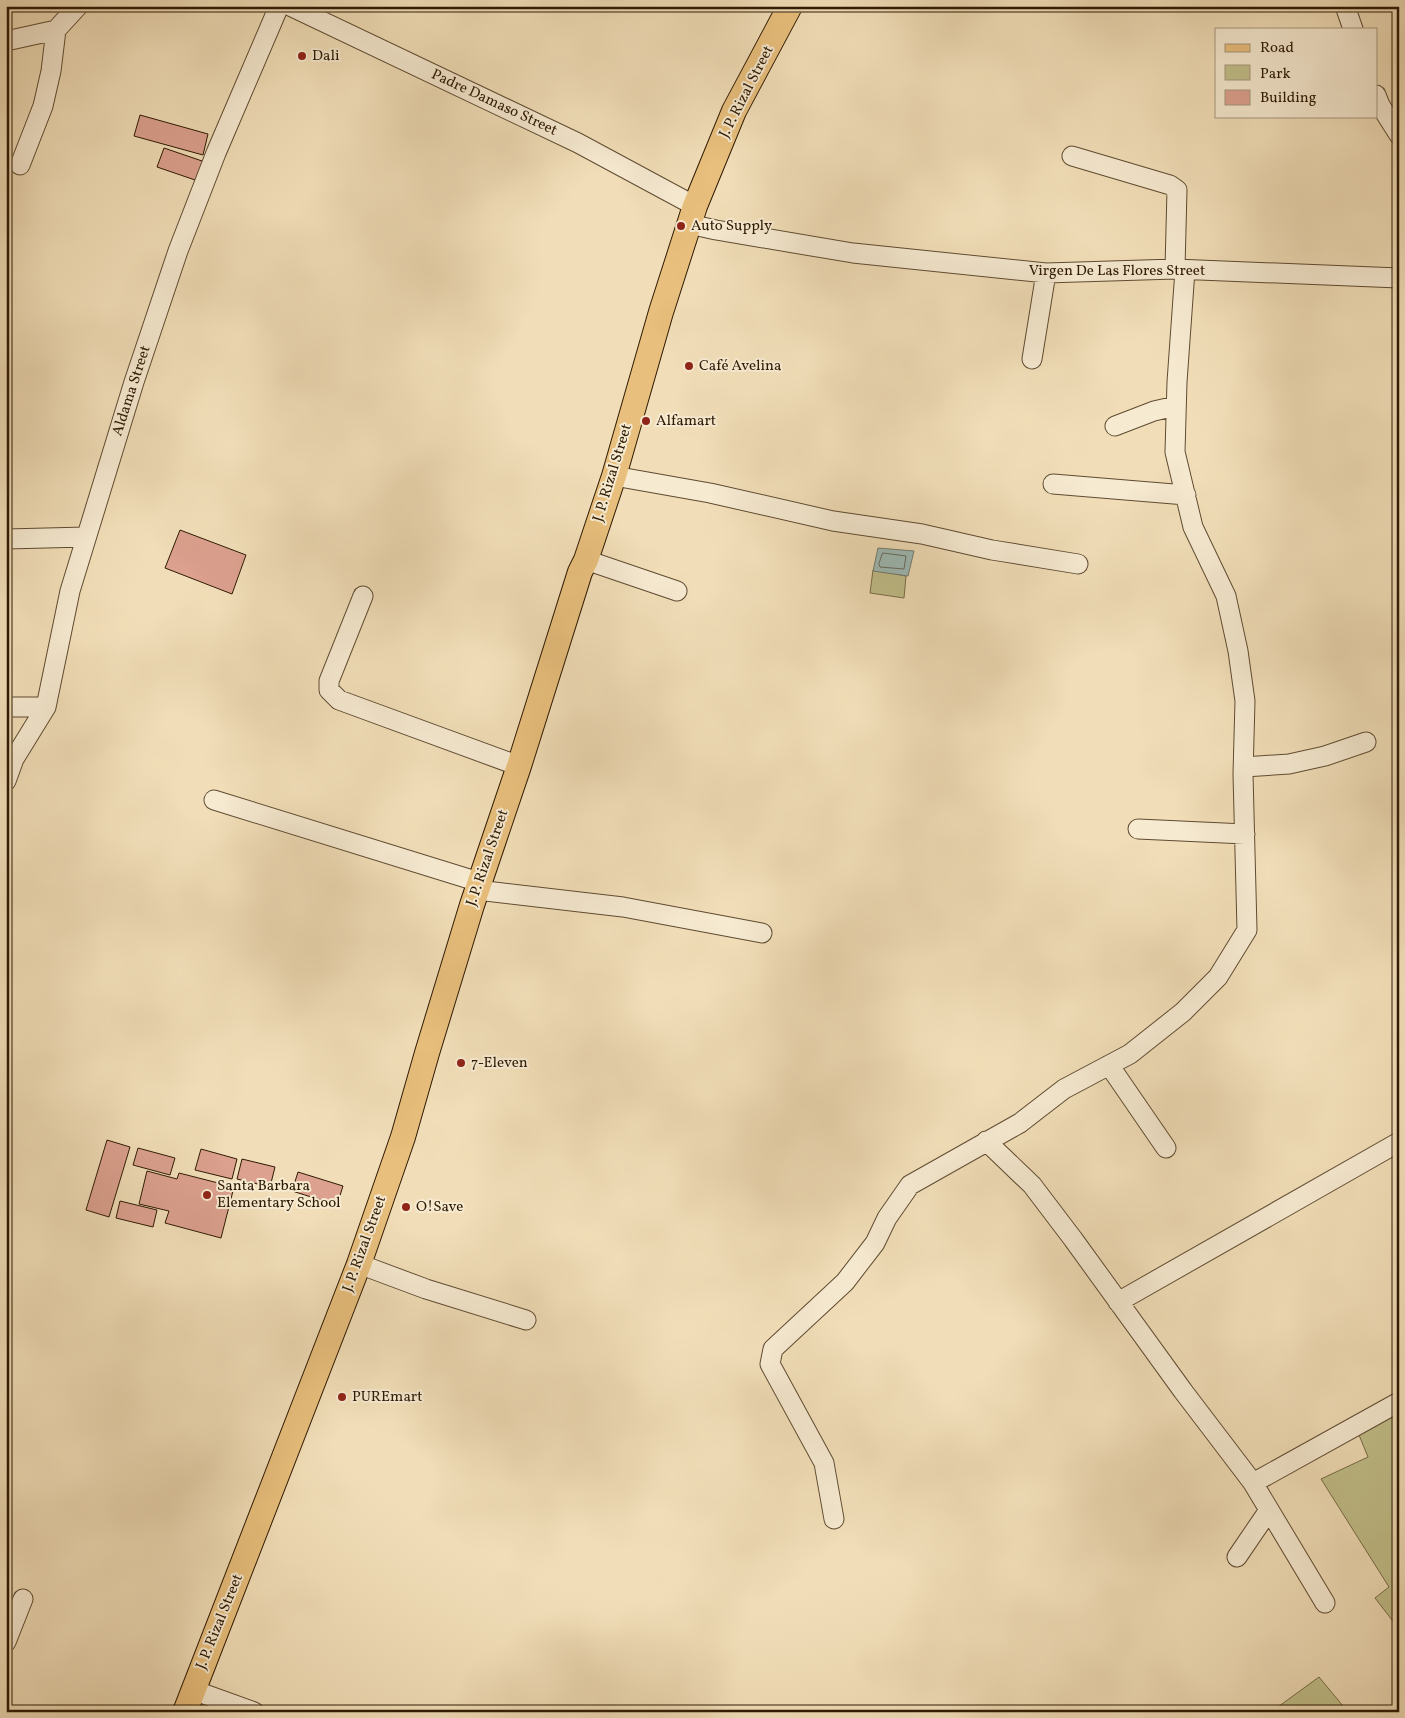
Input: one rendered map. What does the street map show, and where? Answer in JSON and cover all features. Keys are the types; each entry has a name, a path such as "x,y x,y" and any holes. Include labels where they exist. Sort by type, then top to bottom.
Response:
{"main road":[{"name":"J. P. Rizal Street","path":"185,1712 359,1264 403,1138 478,886 519,766 580,572 586,560 614,476 660,312 692,215 734,111 790,6"}],"street":[{"path":"6,41 56,30 78,6"},
{"name":"Aldama Street","path":"6,781 14,759 46,708 70,591 134,382 178,251 216,153 280,6"},
{"name":"Padre Damaso Street","path":"290,6 578,143 692,215"},
{"path":"1346,6 1353,28"},
{"path":"20,165 43,106 51,71 56,30"},
{"path":"1378,100 1399,136"},
{"path":"834,1519 824,1463 770,1364 772,1350 845,1282 875,1243 887,1218 910,1185 1020,1123 1064,1089 1130,1054 1183,1012 1218,977 1247,930 1244,767 1245,701 1238,650 1226,596 1193,527 1175,452 1180,270 1177,190 1170,185 1072,156"},
{"name":"Virgen De Las Flores Street","path":"692,215 716,230 853,253 1046,273 1180,270 1399,278"},
{"path":"1032,359 1046,273"},
{"path":"1115,426 1154,411 1176,406"},
{"path":"614,476 710,493 833,521 922,534 992,550 1078,564"},
{"path":"1052,484 1186,495"},
{"path":"6,539 86,537"},
{"path":"586,560 678,591"},
{"path":"362,596 329,681 329,690 339,700 519,766"},
{"path":"6,708 46,708"},
{"path":"1244,767 1289,764 1325,756 1366,742"},
{"path":"214,800 478,886 623,907 762,933"},
{"path":"1138,829 1245,834"},
{"path":"1109,1065 1166,1148"},
{"path":"986,1141 1032,1185 1253,1483 1325,1603"},
{"path":"1118,1302 1399,1142"},
{"path":"359,1264 426,1290 526,1320"},
{"path":"1253,1483 1399,1402"},
{"path":"1237,1557 1269,1510"},
{"path":"6,1642 24,1599"},
{"path":"193,1690 254,1712"}],"green space":[{"path":"873,570 906,576 904,598 870,593"},
{"path":"1399,1413 1399,1629 1375,1598 1389,1587 1321,1479 1368,1457 1359,1435"},
{"path":"1319,1677 1348,1712 1271,1712"}],"water":[{"path":"878,548 914,551 908,576 873,571"}],"building":[{"path":"140,115 208,134 203,155 134,136"},
{"path":"164,148 205,162 198,181 157,167"},
{"path":"180,530 246,555 232,594 165,568"},
{"path":"107,1140 130,1147 109,1217 86,1210"},
{"path":"138,1148 175,1158 170,1175 133,1165"},
{"path":"201,1149 237,1159 232,1179 195,1170"},
{"path":"242,1159 275,1167 270,1187 237,1179"},
{"path":"147,1171 177,1179 179,1173 234,1187 221,1238 165,1223 169,1211 139,1204"},
{"path":"298,1172 343,1186 337,1205 292,1191"},
{"path":"120,1201 157,1210 153,1227 116,1218"}],"place":[{"name":"Dali","path":"302,56"},
{"name":"Auto Supply","path":"681,226"},
{"name":"Café Avelina","path":"689,366"},
{"name":"Alfamart","path":"646,421"},
{"name":"7-Eleven","path":"461,1063"},
{"name":"Santa Barbara Elementary School","path":"207,1195"},
{"name":"O!Save","path":"406,1207"},
{"name":"PUREmart","path":"342,1397"}]}
